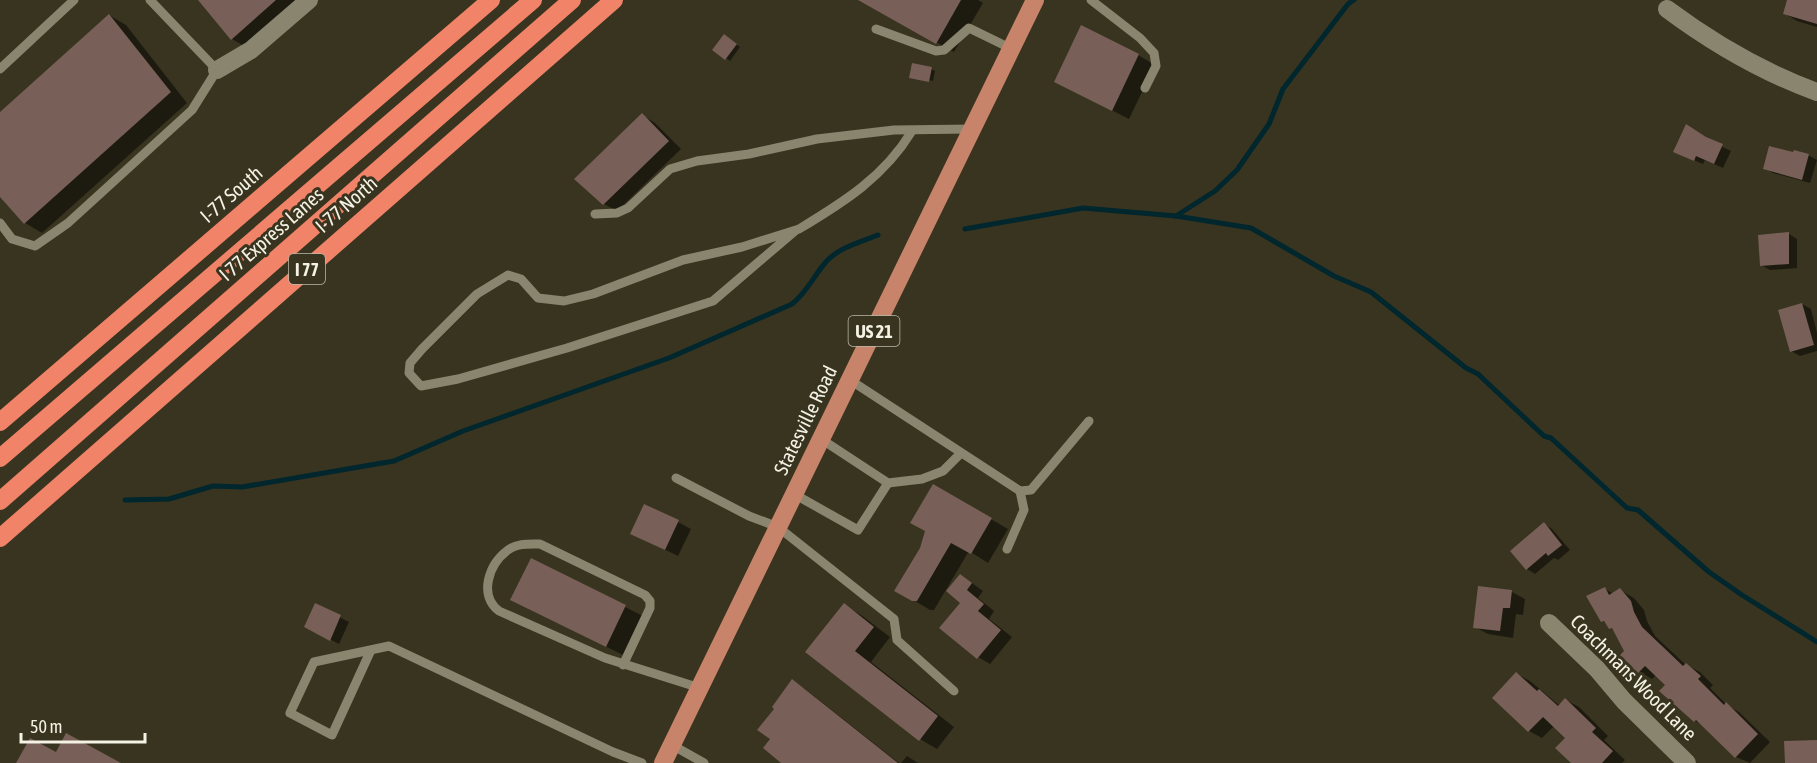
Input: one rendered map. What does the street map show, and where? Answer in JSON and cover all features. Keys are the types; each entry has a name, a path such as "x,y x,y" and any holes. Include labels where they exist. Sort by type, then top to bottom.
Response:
{"highway":[{"name":"I-77 South","path":"0,422 491,0"},
{"path":"468,55 518,0"},
{"name":"I 77 Express Lanes","path":"0,458 532,0"},
{"name":"I 77 Express Lanes","path":"0,501 572,0"},
{"name":"I-77 North","path":"0,538 614,0"}],"main road":[{"name":"Statesville Road","path":"663,763 1035,0"}],"street":[{"path":"217,70 251,50 309,0"},
{"path":"1668,9 1694,29 1743,60 1780,79 1817,92"},
{"name":"Coachmans Wood Lane","path":"1549,623 1597,669 1624,701 1687,763"}],"lane":[{"path":"0,69 74,0"},
{"path":"0,223 12,238 35,246 60,229 192,111 217,70 150,0"},
{"path":"1091,0 1140,38 1154,53 1156,66 1145,88"},
{"path":"876,29 936,51 944,50 969,28 1012,49"},
{"path":"595,214 617,213 628,208 670,169 697,161 749,154 817,139 894,130 972,129"},
{"path":"796,230 742,247 683,260 593,294 564,301 538,298 521,279 507,275 477,294 410,363 410,373 421,386 458,379 567,348 713,301 796,230 842,203 877,176 912,131"},
{"path":"850,380 1020,491 1031,490 1089,421"},
{"path":"821,439 888,483 922,479 943,471 961,453"},
{"path":"676,478 749,516 778,527 894,619 897,640 954,691"},
{"path":"794,494 858,530 888,483"},
{"path":"1007,549 1024,510 1020,491"},
{"path":"623,665 650,608 650,601 645,595 540,544 522,544 508,550 496,564 487,584 487,594 491,605 499,611 623,665 699,688"},
{"path":"371,650 332,735 290,713 314,662 389,646 603,747 642,763"},
{"path":"672,745 704,763"}],"building":[{"path":"198,0 276,0 231,40"},
{"path":"858,0 961,0 936,44"},
{"path":"1787,0 1817,0 1817,24 1783,14"},
{"path":"109,14 171,92 24,224 0,197 0,112"},
{"path":"1081,25 1139,54 1112,111 1054,82"},
{"path":"724,34 737,44 725,60 712,50"},
{"path":"912,63 932,67 929,82 909,78"},
{"path":"642,113 669,141 603,205 574,179"},
{"path":"1686,124 1706,137 1723,144 1714,164 1696,156 1694,161 1673,152"},
{"path":"1769,146 1809,154 1802,180 1763,169"},
{"path":"1789,232 1789,264 1760,266 1758,235"},
{"path":"1802,303 1814,345 1790,352 1778,310"},
{"path":"933,484 992,518 971,554 951,543 917,601 912,601 894,591 920,548 925,531 910,523"},
{"path":"644,504 679,520 665,550 630,534"},
{"path":"1544,522 1562,545 1548,556 1546,553 1526,570 1510,551"},
{"path":"531,558 626,605 606,647 510,600"},
{"path":"960,574 972,583 967,590 984,604 978,611 1001,630 977,659 939,628 960,603 946,591"},
{"path":"1478,586 1512,590 1510,608 1503,608 1500,631 1473,628"},
{"path":"1605,587 1609,595 1620,588 1631,601 1642,627 1683,666 1686,663 1701,676 1698,679 1724,705 1726,702 1758,734 1735,758 1696,720 1694,722 1659,691 1665,685 1645,666 1638,673 1620,655 1624,651 1612,628 1609,629 1604,621 1601,622 1586,596"},
{"path":"315,603 341,615 330,641 304,627"},
{"path":"844,603 874,627 855,651 938,716 919,741 805,652"},
{"path":"1516,672 1558,706 1565,698 1596,728 1592,732 1613,751 1602,763 1571,763 1555,748 1565,738 1543,717 1528,732 1492,698"},
{"path":"792,679 898,763 781,763 763,748 770,739 757,730 774,709 772,707"},
{"path":"66,733 121,763 16,763 30,738 56,752"},
{"path":"1817,740 1817,763 1785,763 1784,741"}],"waterway":[{"path":"1176,216 1215,191 1237,170 1269,124 1283,89 1348,4 1354,0"},
{"path":"965,229 1083,208 1176,216 1251,228 1334,276 1371,292 1466,368 1478,374 1544,436 1551,438 1627,508 1638,510 1709,572 1817,642"},
{"path":"125,500 169,499 213,486 242,487 394,461 463,431 669,358 792,304 836,253 878,235"}]}
